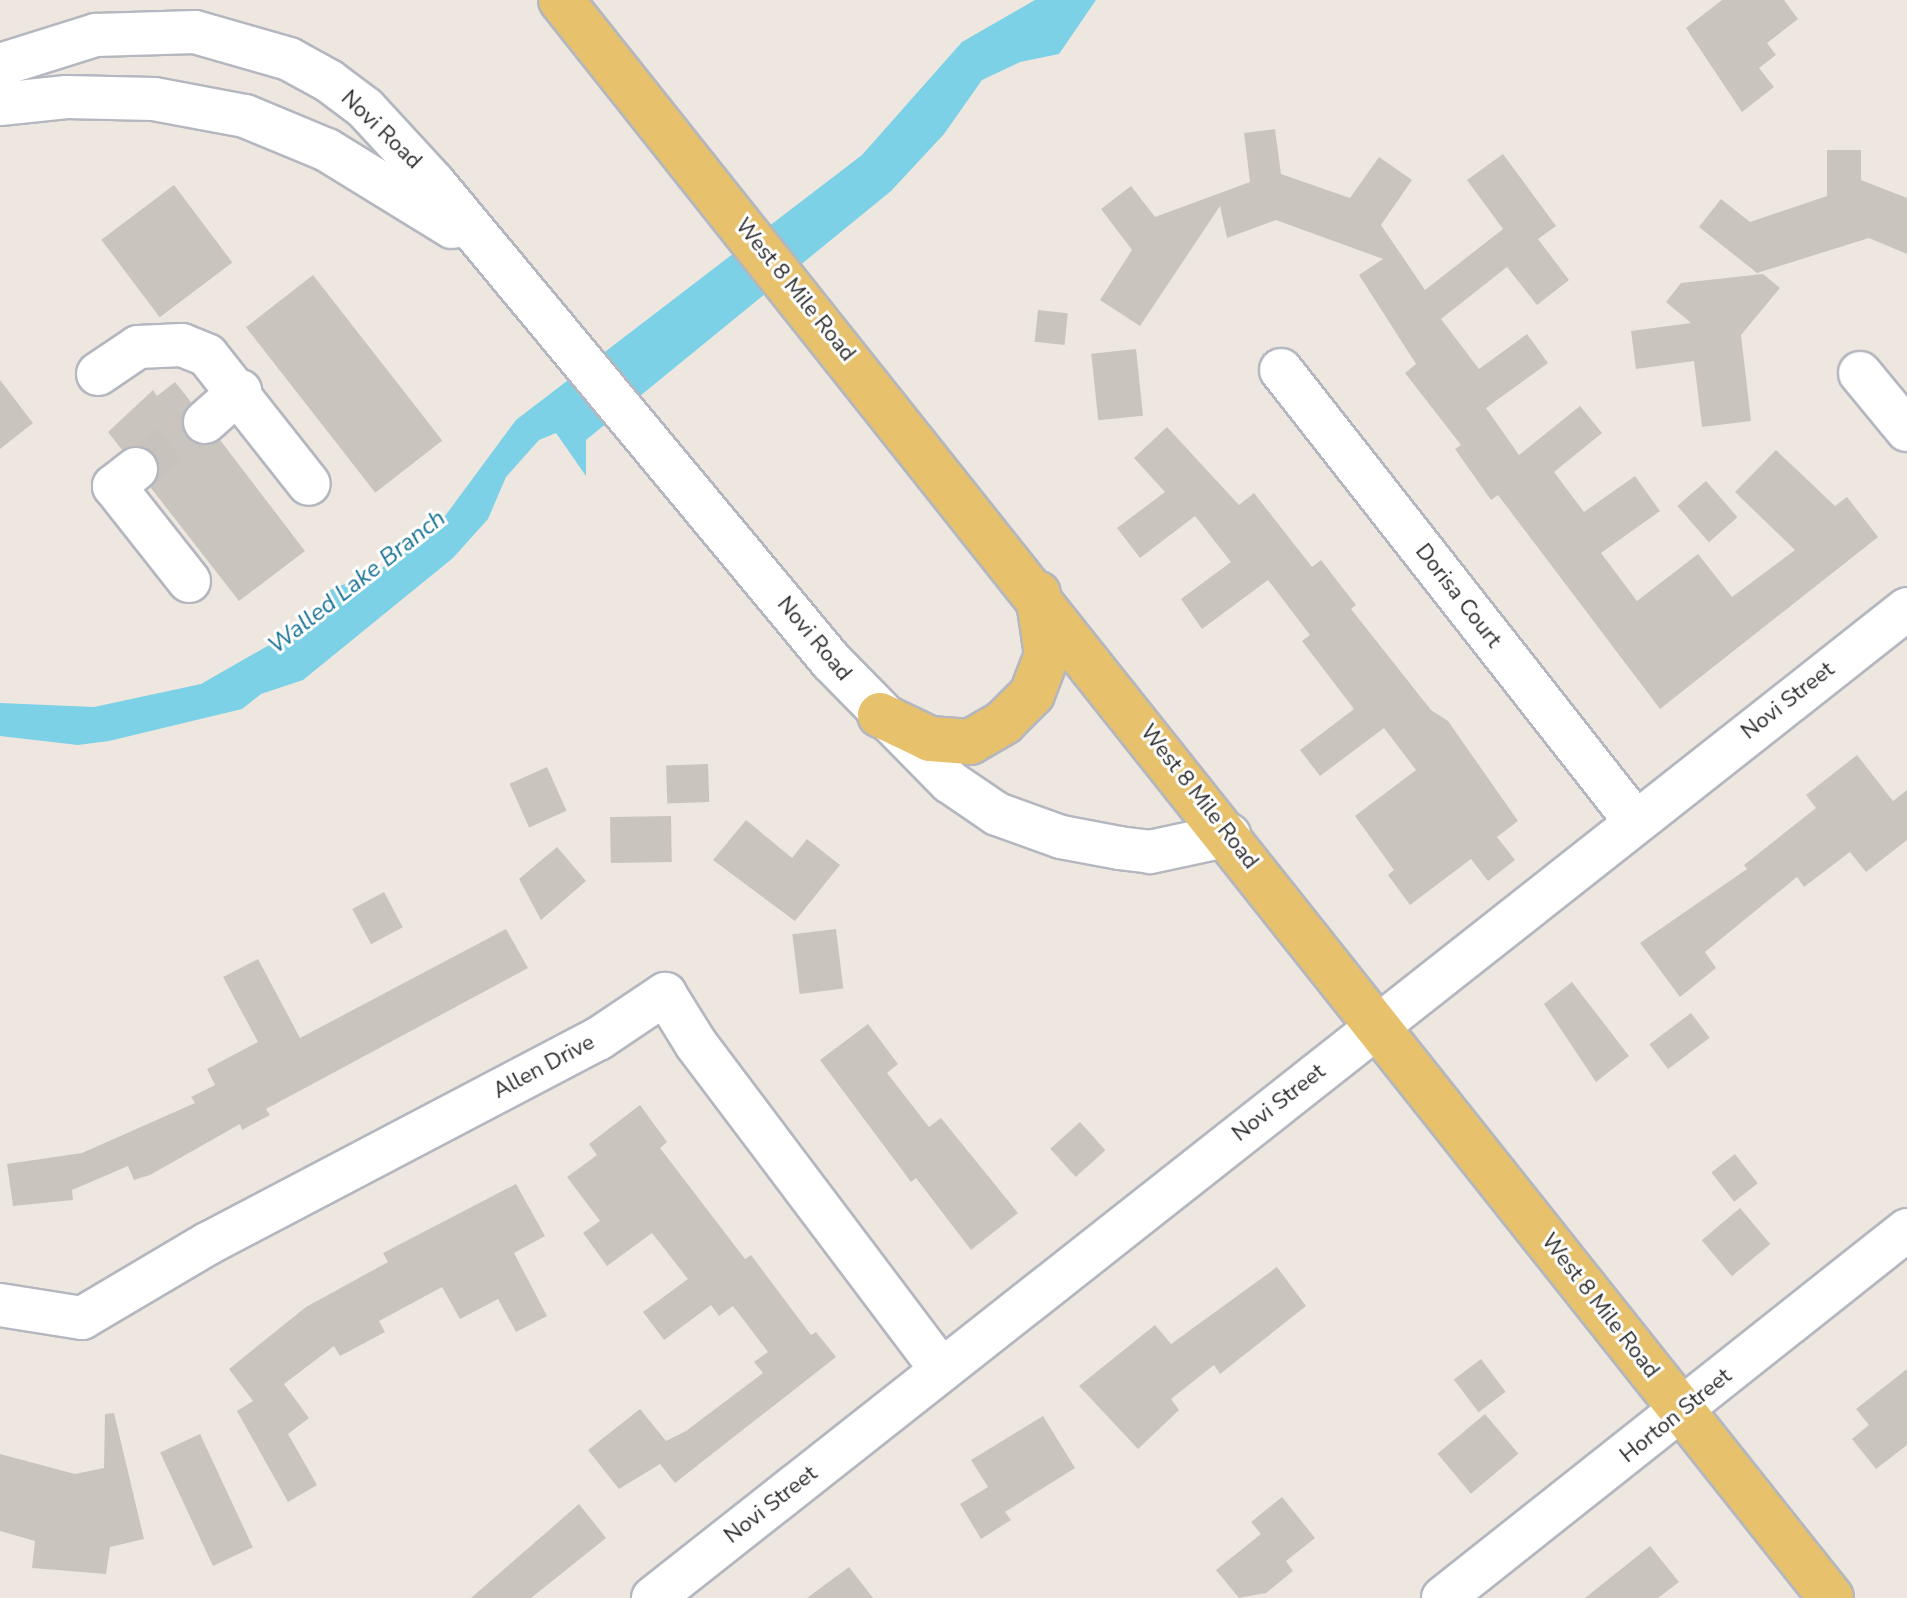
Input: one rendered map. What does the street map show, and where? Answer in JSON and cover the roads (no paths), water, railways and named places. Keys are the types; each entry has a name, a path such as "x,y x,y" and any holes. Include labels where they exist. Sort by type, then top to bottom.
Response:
{"main road":[{"name":"West 8 Mile Road","path":"561,0 1038,592 1831,1598"},
{"path":"880,715 930,739 970,742 1004,722 1032,694 1047,655 1038,592"}],"street":[{"name":"Novi Road","path":"0,65 96,35 147,30 195,32 289,59 365,108 499,259 880,715 973,798 1061,837 1150,852 1229,835"},
{"name":"Novi Road","path":"0,104 139,98 245,116 327,150 499,259"},
{"path":"98,374 138,347 182,345 207,355 240,391 309,484"},
{"name":"Dorisa Court","path":"1281,370 1635,821"},
{"path":"1860,373 1907,430"},
{"path":"205,422 240,391"},
{"path":"136,469 114,486 189,581"},
{"name":"Novi Street","path":"677,1591 942,1370 1907,609"},
{"name":"Allen Drive","path":"0,1305 82,1318 209,1243 598,1039 665,994 696,1044 942,1370"},
{"name":"Horton Street","path":"1443,1598 1683,1411 1907,1230"}],"water":[{"name":"Walled Lake Branch","path":"1035,0 1096,0 1059,54 1020,62 982,80 944,134 891,191 586,440 586,476 556,433 539,440 506,477 488,519 453,558 303,680 261,694 242,709 109,741 78,745 0,736 0,703 94,707 201,684 320,616 330,590 377,571 431,535 516,420 862,155 962,42"}],"tunnel":[{"path":"136,469 205,422"}]}
